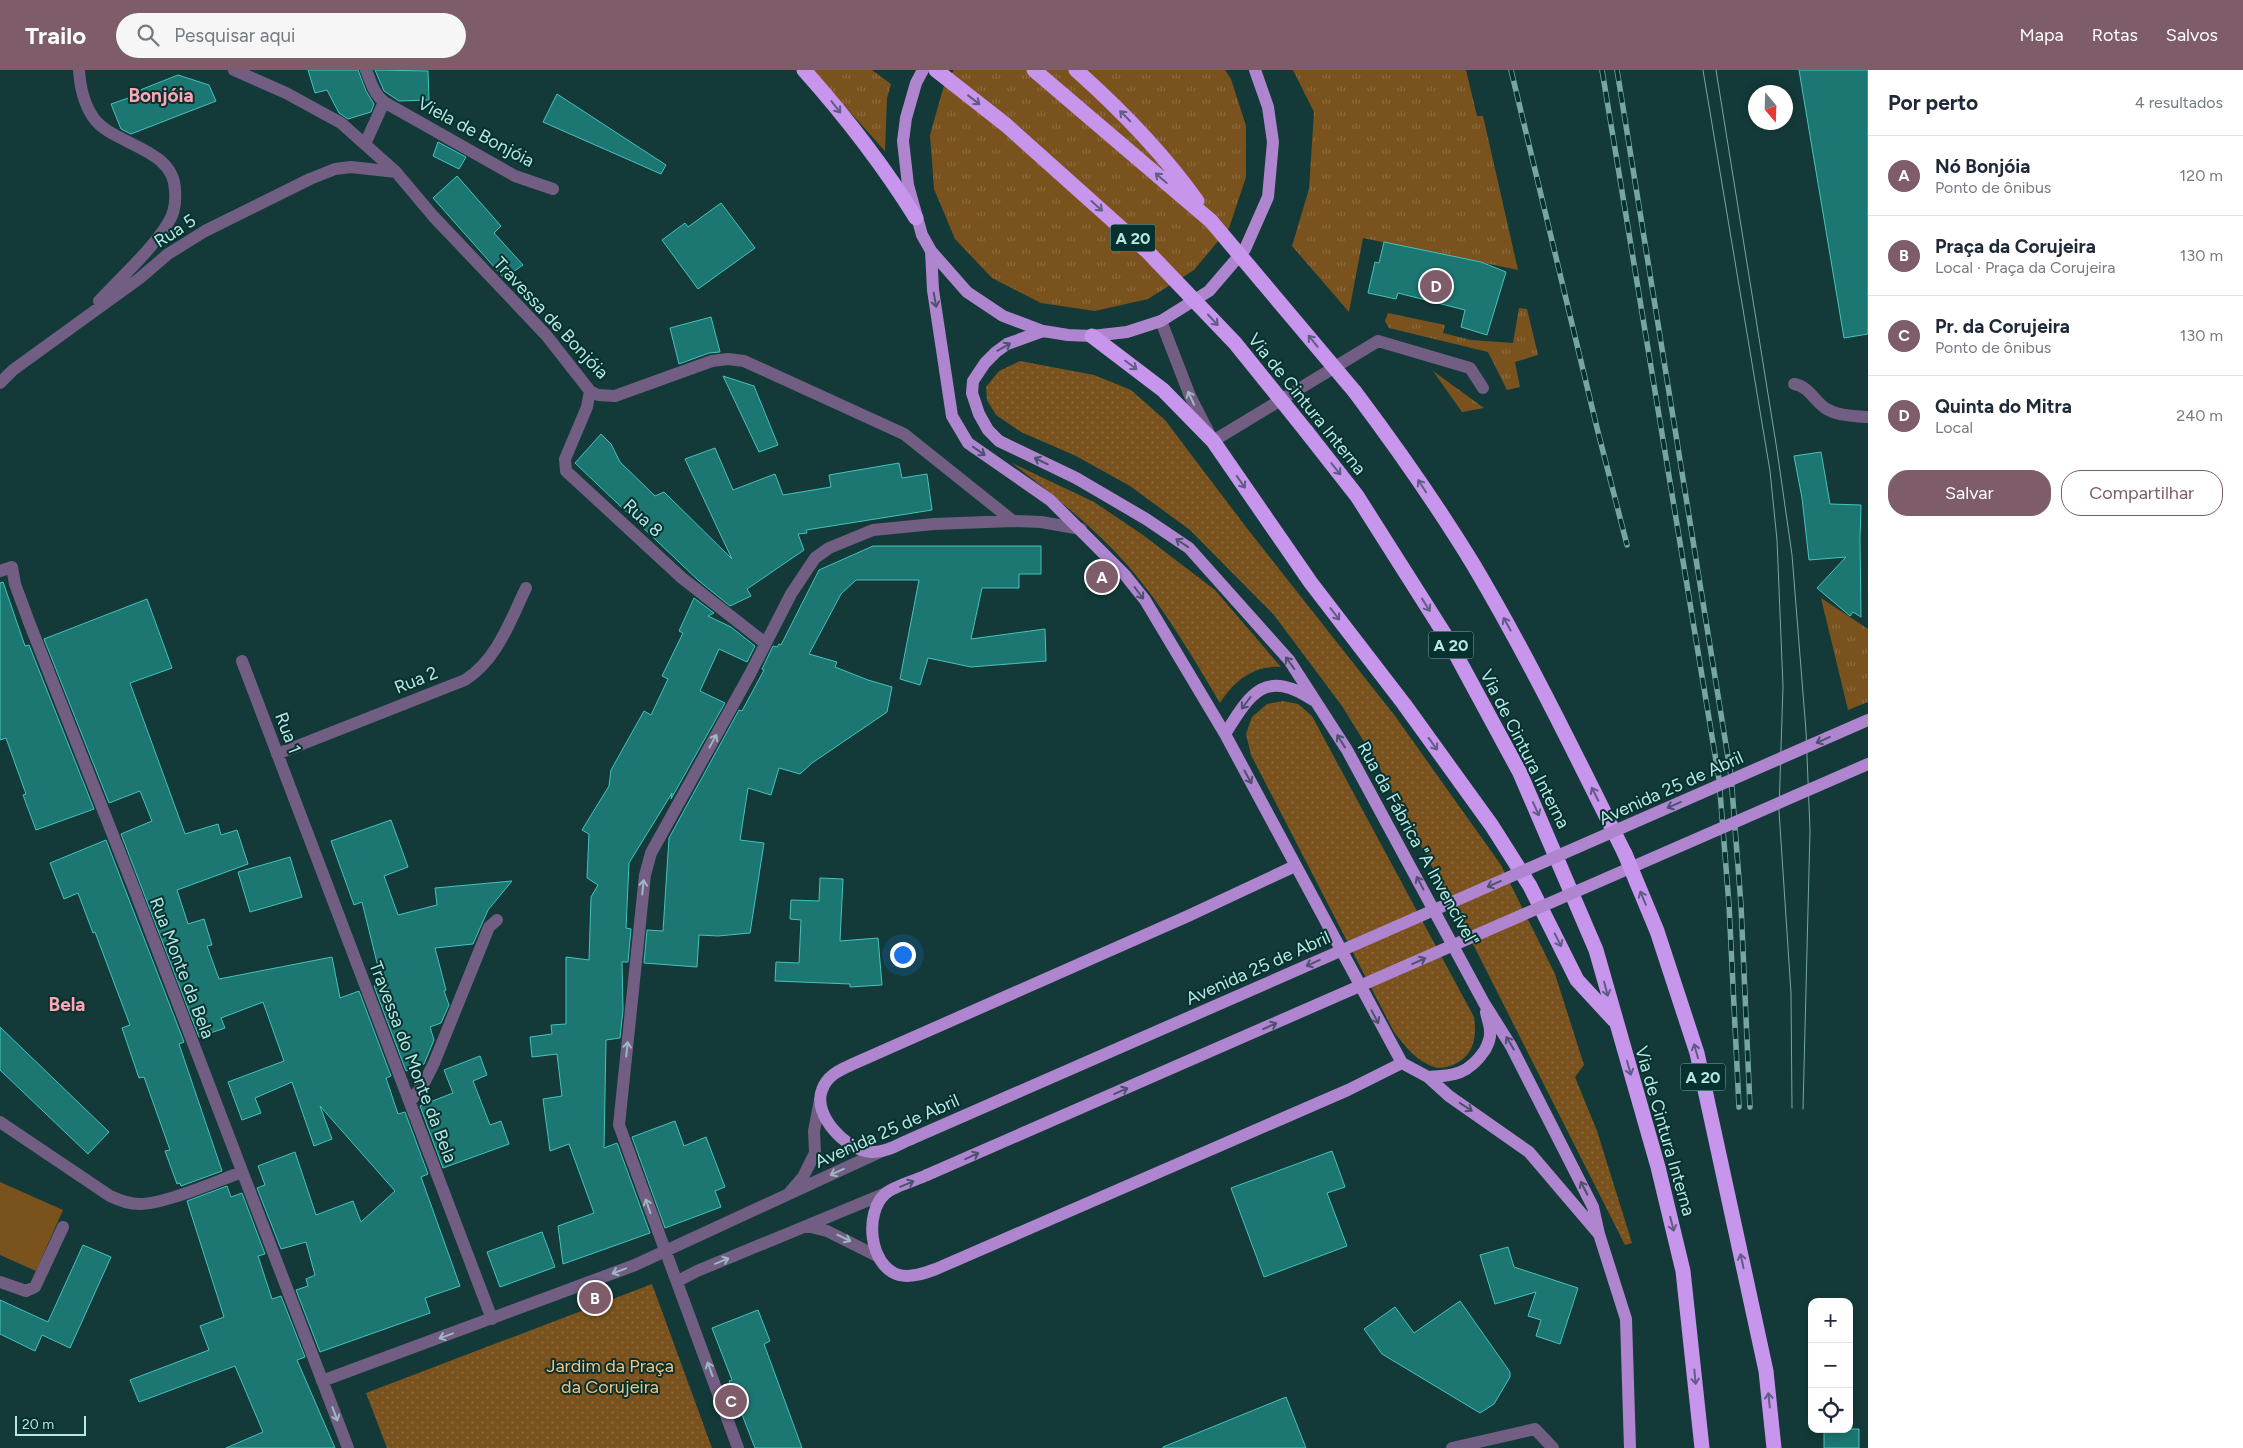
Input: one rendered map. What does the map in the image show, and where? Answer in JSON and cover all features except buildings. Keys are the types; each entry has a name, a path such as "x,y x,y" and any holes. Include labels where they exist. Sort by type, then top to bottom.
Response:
{"highway":[{"path":"804,70 828,96 889,175 916,218"},
{"name":"Via de Cintura Interna","path":"936,70 1006,125 1148,252 1235,343 1357,496 1447,638 1520,773 1596,950 1658,1167 1683,1271 1702,1448"},
{"name":"A 20","path":"1034,70 1211,221 1355,392 1408,463 1473,564 1531,667 1625,854 1657,931 1697,1053 1766,1371 1774,1448"},
{"path":"1076,70 1105,96 1151,143 1175,170 1211,221"},
{"path":"1092,336 1163,390 1213,441 1311,583 1404,704 1492,826 1530,886 1577,980 1615,1021"}],"main road":[{"path":"923,70 916,83 906,118 903,141 908,185 916,218 931,252 967,292 1003,316 1043,331 1092,336 1127,332 1161,321 1209,291 1246,249 1268,197 1273,142 1268,106 1256,71"},
{"path":"931,252 933,290 952,416 960,431 968,443 1050,500 1126,575 1145,600 1225,734 1295,866 1402,1063 1348,1090 936,1269 905,1276 890,1270 879,1257 874,1242 872,1224 875,1208 886,1193 927,1175 1868,764"},
{"name":"Rua da Fábrica \"A Invencível\"","path":"1043,331 1002,348 985,362 973,380 972,393 979,414 988,430 999,441 1076,478 1146,519 1189,548 1289,660 1347,750 1484,1004 1511,1046 1594,1207 1599,1234 1626,1319 1630,1448"},
{"name":"Rua da Fábrica \"A Invencível\"","path":"1225,734 1253,694 1265,688 1278,685 1296,689 1318,704"},
{"name":"Avenida 25 de Abril","path":"882,1151 1868,720"},
{"path":"882,1151 870,1152 860,1149 840,1136 828,1124 820,1100 821,1091 830,1077 853,1064 1188,916 1295,866"},
{"name":"Rua da Fábrica \"A Invencível\"","path":"1428,1077 1450,1076 1462,1073 1481,1056 1491,1032 1484,1004"},
{"name":"Rua da Fábrica \"A Invencível\"","path":"1402,1063 1428,1077 1449,1096 1529,1152 1599,1234"}],"street":[{"path":"79,70 83,93 93,118 102,127 164,163 172,174 176,195 168,222 83,319"},
{"name":"Travessa de Bonjóia","path":"234,70 286,92 341,123 365,144 396,172 446,229 546,335 590,391 598,395 615,396 712,361 728,358 744,361 904,434 1013,520"},
{"name":"Viela de Bonjóia","path":"366,70 373,89 384,102 516,176 553,189"},
{"path":"365,144 384,102"},
{"name":"Rua 5","path":"0,382 185,242 322,173 351,167 396,172"},
{"path":"1161,321 1190,396 1213,441 1378,341 1470,368 1483,388"},
{"path":"1794,384 1802,386 1827,410 1846,416 1868,417"},
{"name":"Rua 8","path":"590,391 587,408 565,459 566,470 682,578 765,643"},
{"path":"738,1448 678,1281 664,1252 619,1125 645,875 651,853 806,569 815,558 843,540 873,530 888,528 1013,520 1041,522 1081,529"},
{"name":"Rua Monte da Bela","path":"6,569 133,886 348,1448"},
{"name":"Rua 2","path":"277,754 464,680 477,672 498,646 526,588"},
{"name":"Rua 1","path":"242,661 302,818"},
{"name":"Travessa do Monte da Bela","path":"302,818 492,1319"},
{"path":"410,1102 424,1083 434,1063 489,927 497,920"},
{"path":"789,1194 802,1177 815,1153 814,1131 820,1100"},
{"path":"3,1128 110,1196 126,1203 143,1204 160,1201 242,1172"},
{"name":"Avenida 25 de Abril","path":"322,1381 492,1319 664,1252 882,1151"},
{"path":"678,1281 697,1271 886,1193"},
{"path":"807,1226 827,1231 879,1257"},
{"path":"0,1282 26,1292 35,1287 63,1227"},
{"path":"1452,1448 1535,1428 1553,1448"}],"green space":[{"path":"812,70 872,70 891,84 887,98 885,151"},
{"path":"954,70 1225,70 1231,79 1246,126 1246,177 1229,228 1194,270 1148,299 1095,311 1041,303 992,278 955,239 934,189 930,135 945,82"},
{"path":"1293,70 1466,70 1477,116 1483,116 1518,270 1363,238 1349,312 1292,246 1309,189 1314,112"},
{"path":"1519,308 1527,309 1538,355 1515,362 1520,387 1507,390 1488,352 1389,328 1385,321 1388,313 1445,325 1443,333 1471,340 1513,343"},
{"path":"1020,361 1094,375 1131,390 1165,420 1246,527 1395,716 1501,865 1555,974 1584,1065 1575,1077 1597,1131 1632,1243 1625,1245 1476,950 1376,761 1342,706 1274,615 1190,530 1130,486 1076,456 1021,432 996,415 987,400 986,387 999,371"},
{"path":"1433,371 1484,408 1462,412"},
{"path":"1012,463 1094,502 1143,535 1215,590 1281,667 1262,669 1246,676 1238,681 1220,703 1166,616 1129,567 1088,525"},
{"path":"1821,598 1868,629 1868,702 1848,710"},
{"path":"1283,701 1298,704 1312,716 1474,1017 1475,1032 1470,1051 1466,1057 1453,1065 1437,1068 1429,1065 1412,1053 1394,1032 1251,755 1246,734 1252,717 1267,704"},
{"path":"0,1182 63,1210 36,1271 0,1255"},
{"name":"Jardim da Praça da Corujeira","path":"652,1284 712,1448 387,1448 366,1393"}],"tram line":[{"path":"1703,70 1770,471 1777,540 1783,686 1779,811 1791,993 1792,1108"},
{"path":"1716,70 1792,555 1806,731 1810,830 1803,1109"}],"railway":[{"path":"1511,70 1627,545"},
{"path":"1602,70 1719,779 1729,905 1739,1107"},
{"path":"1617,70 1731,776 1741,905 1750,1107"}],"place":[{"name":"Quinta do Mitra","path":"1436,286"},
{"name":"Nó Bonjóia","path":"1102,577"},
{"name":"Praça da Corujeira","path":"595,1298"},
{"name":"Pr. da Corujeira","path":"731,1401"}],"district":[{"name":"Bonjóia","path":"161,95"},
{"name":"Bela","path":"67,1004"}]}
